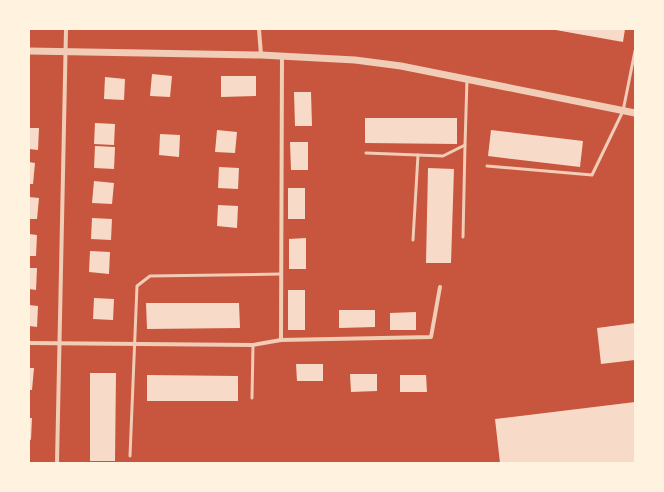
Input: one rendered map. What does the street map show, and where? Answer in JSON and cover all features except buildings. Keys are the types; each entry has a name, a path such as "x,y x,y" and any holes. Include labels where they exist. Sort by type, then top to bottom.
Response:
{"street":[{"path":"57,463 66,29"},
{"path":"259,29 261,54"},
{"path":"29,52 261,54 354,60 401,66 635,113"},
{"path":"281,340 282,56"},
{"path":"29,343 253,346 281,340 430,337 440,287"}],"lane":[{"path":"487,166 592,175 623,111 635,51"},
{"path":"463,237 467,79"},
{"path":"366,153 443,156 465,145"},
{"path":"413,240 418,155"},
{"path":"130,456 137,286 150,276 281,274"},
{"path":"252,398 253,346"}]}
